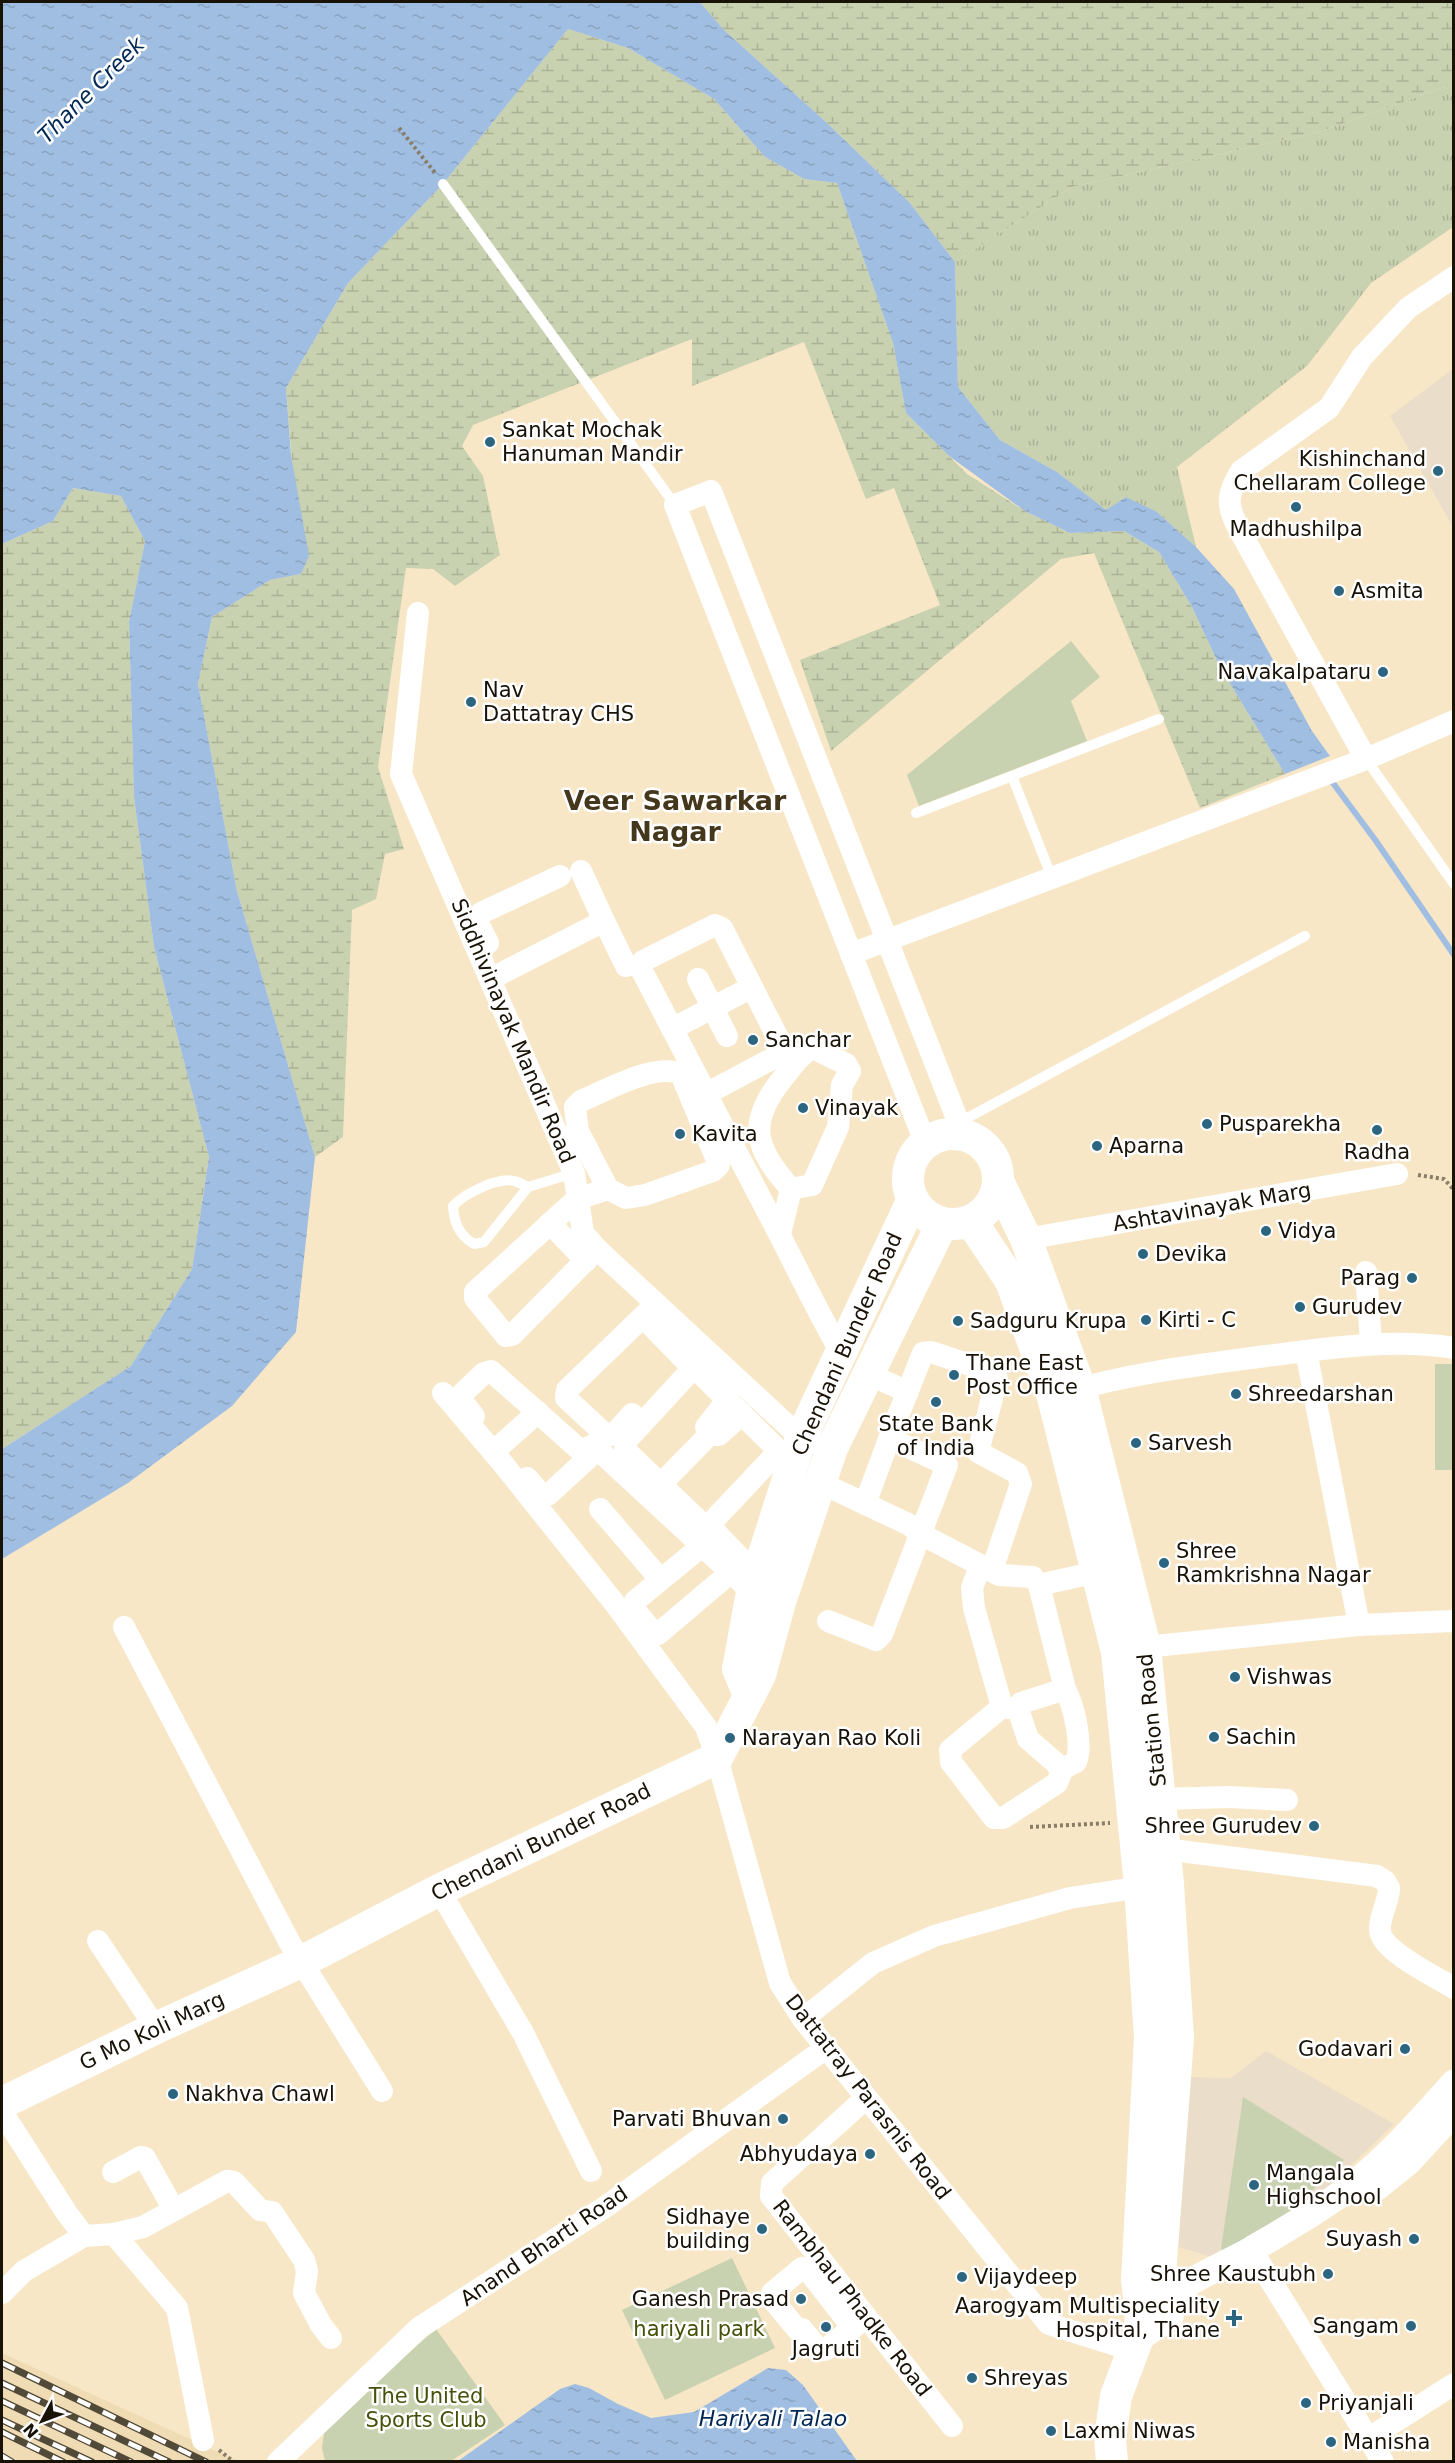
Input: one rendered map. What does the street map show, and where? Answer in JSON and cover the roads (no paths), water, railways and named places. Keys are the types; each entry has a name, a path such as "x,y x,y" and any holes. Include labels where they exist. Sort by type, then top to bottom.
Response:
{"main road":[{"path":"961,1128 990,1152 997,1167 999,1183 994,1199 985,1212 956,1223 925,1215 912,1201 907,1180 911,1159 925,1142 961,1128"},
{"name":"Station Road","path":"999,1183 1026,1239 1024,1275 1066,1393 1145,1647 1160,1799 1164,1849 1154,1885 1150,2038 1137,2280 1149,2323 1116,2396 1110,2438 1112,2462"},
{"name":"Chendani Bunder Road","path":"303,1961 439,1890 717,1758 749,1695 738,1669 801,1438 912,1201"},
{"name":"Station Road","path":"956,1223 1024,1275"},
{"name":"Chendani Bunder Road","path":"761,1586 821,1483 832,1448 868,1374 956,1223"},
{"name":"Station Road","path":"1066,1393 1097,1572 1117,1652 1134,1822 1154,1885"},
{"name":"G Mo Koli Marg","path":"2,2103 156,2028 303,1961"}],"street":[{"path":"1366,759 1232,516 1228,498 1232,485 1241,471 1329,408 1362,357 1408,308 1454,277"},
{"path":"925,1142 675,505 711,491 961,1128"},
{"path":"709,591 744,577"},
{"name":"Siddhivinayak Mandir Road","path":"418,613 401,774 496,976 574,1173 583,1233 592,1255 697,1355 801,1438"},
{"path":"851,954 1366,759 1454,721"},
{"path":"522,1015 496,976 477,921 481,913 571,873 604,921 626,966"},
{"path":"496,976 604,921"},
{"path":"706,1094 782,1054 783,1048 722,928 715,925 643,961 640,967 706,1094 780,1234 818,1313 841,1352"},
{"path":"698,979 727,1036"},
{"path":"672,1029 752,987"},
{"path":"813,1048 846,1064 850,1071 842,1085 838,1127 812,1185 791,1189 770,1165 760,1141 760,1112 804,1052 813,1048"},
{"path":"550,1223 592,1255 512,1335 506,1336 475,1298 475,1292 550,1223 577,1199 608,1189 626,1198 645,1195 713,1171 718,1165 681,1074 673,1070 650,1072 581,1101 575,1107 578,1131 608,1189"},
{"name":"Ashtavinayak Marg","path":"1026,1239 1397,1174"},
{"path":"780,1234 791,1189"},
{"path":"1366,1272 1371,1343"},
{"path":"650,1311 567,1390 566,1398 607,1436 614,1434 697,1355"},
{"path":"1066,1393 1131,1376 1371,1343 1422,1343 1454,1348"},
{"path":"1306,1351 1359,1625"},
{"path":"865,1504 923,1353 931,1352 991,1372 997,1379 978,1452"},
{"path":"697,1355 735,1406 776,1448 775,1455 709,1525 703,1525 625,1450 625,1442 697,1355"},
{"path":"476,1425 460,1396 484,1373 491,1371 581,1451 593,1445 702,1546 761,1586"},
{"path":"868,1374 908,1392"},
{"path":"443,1393 542,1495 548,1495 597,1450"},
{"path":"661,1484 709,1435 719,1435 735,1406"},
{"path":"497,1449 538,1413"},
{"path":"892,1431 897,1442 947,1465"},
{"path":"801,1438 832,1448"},
{"path":"497,1449 616,1605 621,1598 554,1518"},
{"path":"828,1621 876,1640 882,1634 947,1465 978,1452"},
{"path":"978,1452 1017,1473 1021,1484 986,1568 972,1588 974,1608 1010,1708 1028,1739 1057,1764 1060,1770 1057,1783 1003,1818 994,1818 951,1762 950,1750 1010,1708 1065,1689"},
{"path":"821,1483 910,1525 920,1533 999,1575 1033,1577 1039,1585 1065,1689 1071,1700 1080,1752 1076,1762 1060,1770"},
{"path":"600,1509 660,1580"},
{"path":"709,1525 761,1586"},
{"path":"702,1546 635,1601 634,1609 654,1634 761,1586"},
{"path":"1039,1585 1097,1572"},
{"name":"Dattatray Parasnis Road","path":"616,1605 706,1726 780,1983 803,2019 1048,2324 1149,2323"},
{"path":"1145,1647 1359,1625 1454,1621"},
{"path":"124,1627 291,1945 382,2091"},
{"path":"1160,1799 1229,1797 1287,1800"},
{"path":"1164,1849 1377,1876 1385,1881 1389,1888 1380,1930 1384,1940 1393,1951 1454,1988"},
{"path":"803,2019 873,1963 934,1936 1070,1898 1154,1885"},
{"path":"439,1890 523,2033 591,2171"},
{"path":"98,1941 156,2028"},
{"name":"Anand Bharti Road","path":"278,2462 419,2328 605,2207 826,2048"},
{"path":"1149,2323 1408,2162 1452,2095"},
{"name":"Rambhau Phadke Road","path":"866,2098 772,2183 771,2196 860,2323 952,2426"},
{"path":"2,2112 84,2236"},
{"path":"113,2172 141,2157 145,2158 172,2207"},
{"path":"139,2220 227,2181 234,2182 250,2202 260,2210 272,2212 304,2260 307,2271 304,2293 321,2325 331,2338"},
{"path":"2,2293 24,2271 84,2236 114,2234 143,2227 172,2207"},
{"path":"114,2234 177,2308 203,2440"},
{"path":"1255,2255 1383,2462"},
{"path":"834,2289 802,2268 772,2293 772,2299 796,2329 802,2329 819,2350 825,2350 860,2323"},
{"path":"1369,2438 1454,2384"}],"lane":[{"path":"444,184 675,505"},
{"path":"916,813 1160,719"},
{"path":"1366,759 1454,885"},
{"path":"1012,776 1052,878"},
{"path":"961,1128 1305,936"},
{"path":"528,1187 512,1181 502,1182 491,1184 461,1197 453,1206 454,1220 464,1238 474,1244 484,1242 528,1187 574,1173"}],"water":[{"name":"Thane Creek","path":"2,2 700,2 723,29 826,122 910,203 955,262 958,387 1000,440 1057,472 1106,510 1126,497 1157,512 1196,547 1234,589 1312,731 1330,756 1285,774 1220,667 1192,607 1159,552 1124,531 1070,533 1025,511 949,456 906,413 893,343 837,183 804,179 765,157 714,99 628,48 568,29 443,184 348,283 286,388 291,455 309,556 301,574 270,580 212,617 198,684 237,891 315,1157 296,1332 232,1406 128,1483 2,1559 2,1449 131,1366 192,1269 209,1157 154,947 134,797 129,622 145,541 121,496 73,488 53,521 2,544"},
{"name":"Hariyali Talao","path":"768,2368 786,2370 803,2385 857,2461 458,2461 560,2389 575,2384 589,2388 651,2418 694,2412"}],"waterway":[{"path":"1330,779 1376,841 1454,955"}],"railway":[{"path":"2,2363 206,2462"},
{"path":"2,2383 169,2462"},
{"path":"2,2401 131,2462"},
{"path":"2,2420 92,2462"},
{"path":"2,2432 63,2462"},
{"path":"2,2456 12,2462"}],"place":[{"name":"Sankat Mochak Hanuman Mandir","path":"490,442"},
{"name":"Kishinchand Chellaram College","path":"1438,471"},
{"name":"Madhushilpa","path":"1296,507"},
{"name":"Asmita","path":"1339,591"},
{"name":"Navakalpataru","path":"1383,672"},
{"name":"Nav Dattatray CHS","path":"471,702"},
{"name":"Sanchar","path":"753,1040"},
{"name":"Vinayak","path":"803,1108"},
{"name":"Pusparekha","path":"1207,1124"},
{"name":"Radha","path":"1377,1130"},
{"name":"Kavita","path":"680,1134"},
{"name":"Aparna","path":"1097,1146"},
{"name":"Vidya","path":"1266,1231"},
{"name":"Devika","path":"1143,1254"},
{"name":"Parag","path":"1412,1278"},
{"name":"Gurudev","path":"1300,1307"},
{"name":"Kirti - C","path":"1146,1320"},
{"name":"Sadguru Krupa","path":"958,1321"},
{"name":"Thane East Post Office","path":"954,1375"},
{"name":"Shreedarshan","path":"1236,1394"},
{"name":"State Bank of India","path":"936,1402"},
{"name":"Sarvesh","path":"1136,1443"},
{"name":"Shree Ramkrishna Nagar","path":"1164,1563"},
{"name":"Vishwas","path":"1235,1677"},
{"name":"Sachin","path":"1214,1737"},
{"name":"Narayan Rao Koli","path":"730,1738"},
{"name":"Shree Gurudev","path":"1314,1826"},
{"name":"Godavari","path":"1405,2049"},
{"name":"Nakhva Chawl","path":"173,2094"},
{"name":"Parvati Bhuvan","path":"783,2119"},
{"name":"Abhyudaya","path":"870,2154"},
{"name":"Mangala Highschool","path":"1254,2185"},
{"name":"Sidhaye building","path":"762,2229"},
{"name":"Suyash","path":"1414,2239"},
{"name":"Shree Kaustubh","path":"1328,2274"},
{"name":"Vijaydeep","path":"962,2277"},
{"name":"Ganesh Prasad","path":"801,2299"},
{"name":"Aarogyam Multispeciality Hospital, Thane","path":"1234,2318"},
{"name":"Sangam","path":"1411,2326"},
{"name":"Jagruti","path":"826,2327"},
{"name":"Shreyas","path":"972,2378"},
{"name":"Priyanjali","path":"1306,2403"},
{"name":"Laxmi Niwas","path":"1051,2431"},
{"name":"Manisha","path":"1331,2442"}],"district":[{"name":"Veer Sawarkar Nagar","path":"675,816"}],"park label":[{"name":"hariyali park","path":"699,2329"},
{"name":"The United Sports Club","path":"426,2408"}]}
